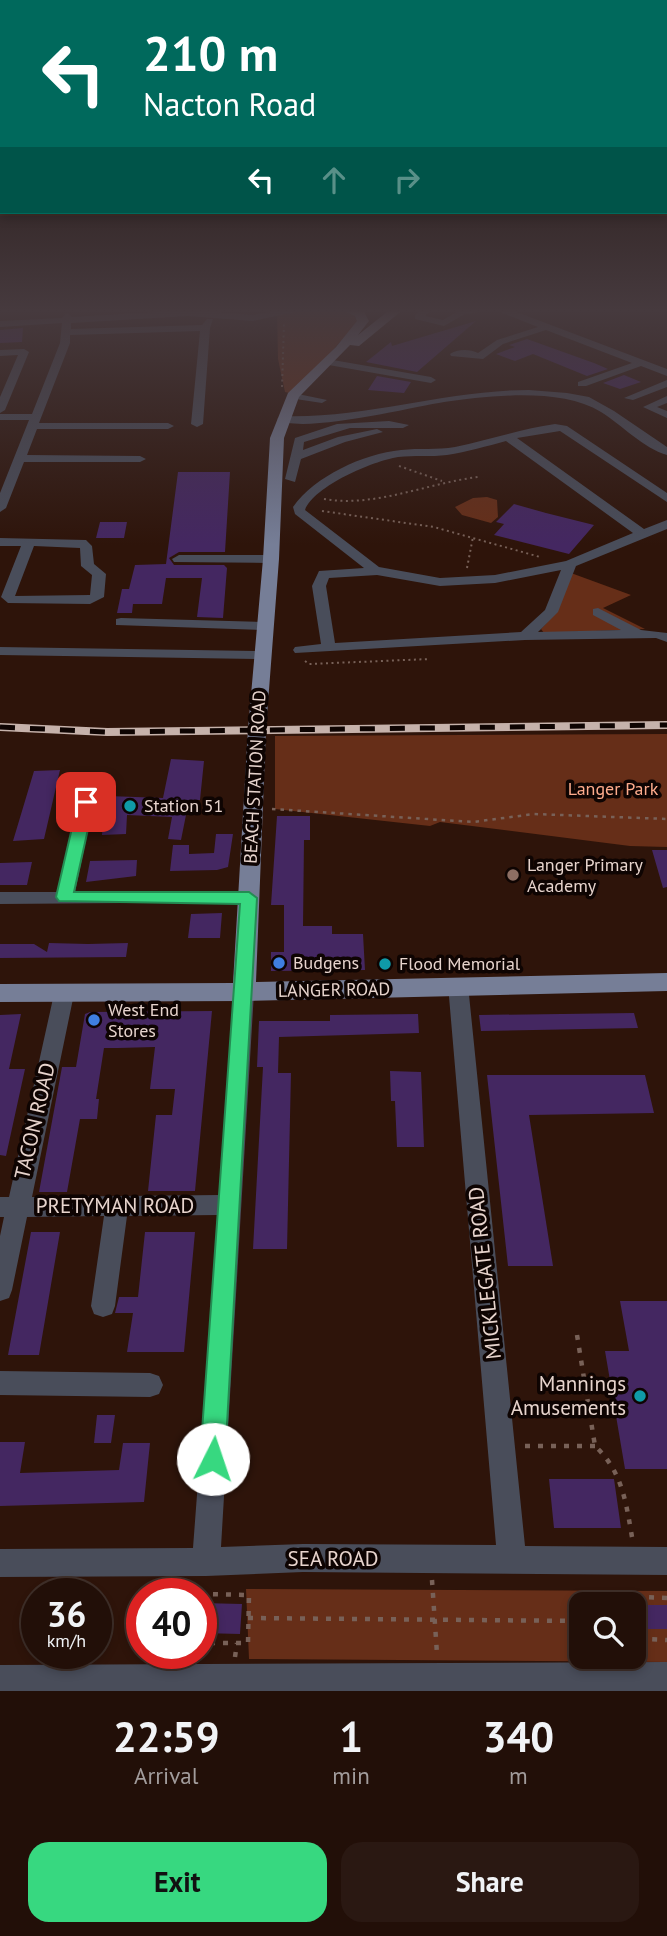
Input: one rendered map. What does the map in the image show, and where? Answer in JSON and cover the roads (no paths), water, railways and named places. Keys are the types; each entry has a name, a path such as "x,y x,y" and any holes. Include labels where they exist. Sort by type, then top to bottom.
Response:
{"main road":[{"name":"BEACH STATION ROAD","path":"244,992 252,807 271,559 277,438 293,396 302,387"},
{"name":"LANGER ROAD","path":"0,993 377,990 458,985 667,982"}],"street":[{"path":"0,410 10,387"},
{"path":"0,508 3,493 20,458 48,387"},
{"path":"197,424 200,387"},
{"path":"629,398 657,387"},
{"path":"282,419 329,420 369,415 435,400 480,396 525,393 560,395 589,401 667,452"},
{"path":"293,396 322,400"},
{"path":"667,399 648,407 667,415"},
{"path":"0,417 34,421 169,426"},
{"path":"291,479 295,457 342,439 400,428 403,425"},
{"path":"272,507 301,506 328,483 379,458 397,454 448,452 544,428 563,428 667,498"},
{"path":"508,437 642,534"},
{"path":"20,458 140,459"},
{"path":"301,506 379,571"},
{"path":"329,648 319,586 324,574 379,571 440,582 495,579 570,565 667,524"},
{"path":"0,542 29,542 80,543 86,546 88,566 99,574 97,597 90,600 13,600 8,597 29,542"},
{"path":"179,559 271,559"},
{"path":"525,636 551,612 570,565"},
{"path":"598,612 638,634"},
{"path":"121,622 265,626"},
{"path":"300,650 525,636 658,634 667,638"},
{"path":"0,651 263,656"},
{"path":"65,897 91,778"},
{"path":"0,898 249,898"},
{"name":"MICKLEGATE ROAD","path":"458,985 512,1560"},
{"name":"BEACH STATION ROAD","path":"206,1562 244,992"},
{"name":"TACON ROAD","path":"0,1290 8,1207 64,994"},
{"name":"PRETYMAN ROAD","path":"8,1207 229,1205"},
{"path":"103,1306 117,1206"},
{"path":"0,1383 150,1385"},
{"name":"SEA ROAD","path":"0,1563 206,1562 303,1558 667,1561"},
{"path":"0,1680 667,1677"}],"railway":[{"path":"0,727 107,732 667,725"}],"place":[{"name":"Station 51","path":"130,806"},
{"name":"Langer Primary Academy","path":"513,875"},
{"name":"Budgens","path":"279,963"},
{"name":"Flood Memorial","path":"385,964"},
{"name":"West End Stores","path":"94,1020"},
{"name":"Mannings Amusements","path":"640,1396"}],"park label":[{"name":"Langer Park","path":"613,789"}]}
